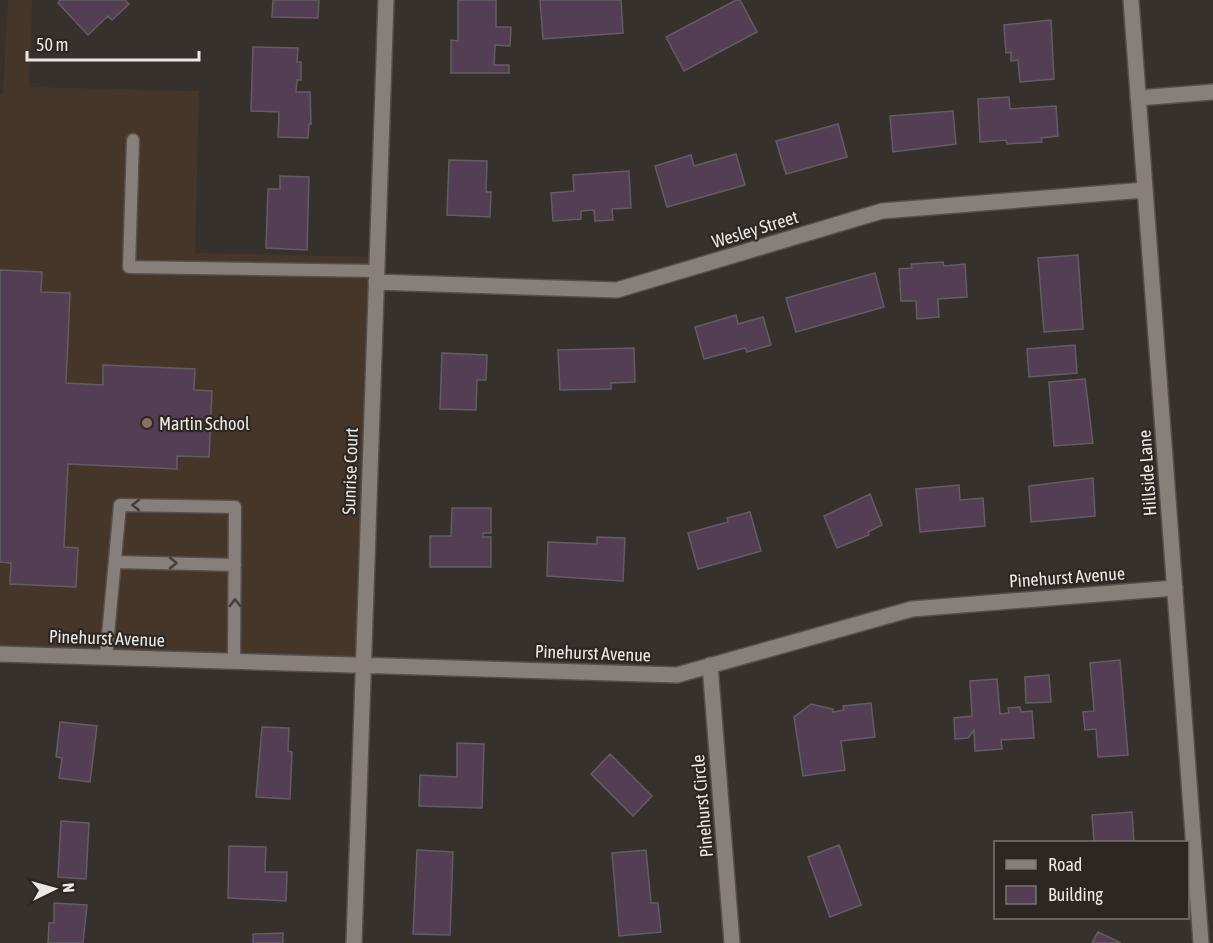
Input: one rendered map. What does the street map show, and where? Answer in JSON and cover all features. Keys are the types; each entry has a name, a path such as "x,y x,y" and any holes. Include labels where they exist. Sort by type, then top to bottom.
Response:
{"street":[{"name":"Sunrise Court","path":"354,943 386,0"},
{"name":"Hillside Lane","path":"1131,0 1175,588 1206,889 1201,943"},
{"path":"1138,98 1213,92"},
{"name":"Wesley Street","path":"376,276 617,290 882,211 1145,190"},
{"name":"Pinehurst Avenue","path":"0,654 677,675 912,609 1175,588"},
{"name":"Pinehurst Circle","path":"710,665 732,943"}],"lane":[{"path":"133,140 129,267 376,276"},
{"path":"106,657 120,505 223,506 235,507 234,661"},
{"path":"115,562 235,565"}],"shaded area":[{"path":"8,0 32,0 29,87 199,91 195,253 377,257 363,666 0,654 0,94 3,94"}],"building":[{"path":"60,0 125,0 129,4 112,20 108,16 88,35 58,3"},
{"path":"273,0 319,0 318,18 272,17"},
{"path":"458,0 496,0 496,27 511,27 510,46 495,45 494,65 509,65 509,73 451,73 451,40 458,41"},
{"path":"540,0 621,0 623,33 543,39"},
{"path":"740,0 757,32 684,71 666,37"},
{"path":"1051,20 1054,79 1020,82 1018,60 1011,61 1011,52 1006,53 1004,25"},
{"path":"253,47 298,48 297,62 301,62 301,80 297,80 296,92 310,92 311,124 309,124 308,138 278,137 279,112 251,111"},
{"path":"1009,97 1010,109 1056,106 1058,136 1041,138 1042,142 1007,144 1006,140 980,142 978,99"},
{"path":"953,111 956,144 893,152 890,116"},
{"path":"838,124 847,157 786,174 776,141"},
{"path":"736,154 745,185 667,207 655,166 691,155 694,166"},
{"path":"449,160 487,161 486,192 491,192 490,217 447,215"},
{"path":"629,171 631,208 612,209 613,220 595,221 594,210 581,211 581,219 553,221 551,193 574,191 573,175"},
{"path":"280,176 309,177 307,250 266,248 268,189 280,189"},
{"path":"1078,255 1083,329 1044,332 1038,258"},
{"path":"943,262 944,266 965,264 967,297 938,299 939,317 917,319 916,301 901,301 899,269 912,268 911,264"},
{"path":"0,270 42,272 41,292 70,293 66,383 103,385 103,365 195,369 194,390 212,391 209,457 177,456 177,469 68,464 64,547 78,548 76,587 10,584 11,563 0,562"},
{"path":"875,273 884,307 796,332 786,298"},
{"path":"736,315 738,324 763,317 771,345 747,352 745,348 704,359 695,327"},
{"path":"1075,345 1077,373 1029,377 1027,349"},
{"path":"634,348 635,382 611,383 611,389 560,390 558,350"},
{"path":"442,353 487,355 486,380 477,380 476,410 440,409"},
{"path":"1085,379 1093,443 1054,446 1049,382"},
{"path":"1093,478 1095,516 1031,522 1029,486"},
{"path":"959,485 960,500 983,498 985,526 920,532 916,489"},
{"path":"870,494 882,525 868,532 869,535 837,548 824,516"},
{"path":"452,508 491,508 491,533 483,533 483,537 491,537 491,567 430,567 430,536 451,536"},
{"path":"750,512 761,551 698,569 688,533 728,522 727,518"},
{"path":"597,537 625,538 623,581 547,576 548,542 597,544"},
{"path":"1120,660 1128,755 1098,757 1096,729 1085,730 1083,712 1094,711 1090,663"},
{"path":"1049,675 1051,702 1026,703 1025,677"},
{"path":"997,679 1000,714 1009,713 1008,708 1020,707 1021,712 1032,711 1034,738 1001,740 1002,749 975,751 974,730 968,738 955,739 954,718 972,716 970,681"},
{"path":"871,703 875,737 841,741 845,770 803,776 794,717 811,704 833,709 833,712 844,710 843,706"},
{"path":"60,722 97,726 90,782 59,778 62,758 56,757"},
{"path":"262,727 289,728 288,751 292,752 290,799 256,797"},
{"path":"457,743 484,744 482,808 419,806 420,775 457,777"},
{"path":"610,754 652,796 633,816 591,774"},
{"path":"1132,812 1134,841 1094,841 1092,815"},
{"path":"61,821 89,823 86,879 58,877"},
{"path":"839,845 861,905 830,917 808,857"},
{"path":"229,846 266,847 265,872 287,872 286,901 228,898"},
{"path":"417,850 453,852 450,935 413,934"},
{"path":"646,850 651,903 658,903 661,932 619,936 612,853"},
{"path":"54,903 87,905 83,943 48,943 49,923 54,923"},
{"path":"1098,932 1121,943 1092,943"},
{"path":"283,933 283,943 253,943 253,934"}],"place":[{"name":"Martin School","path":"147,423"}]}
